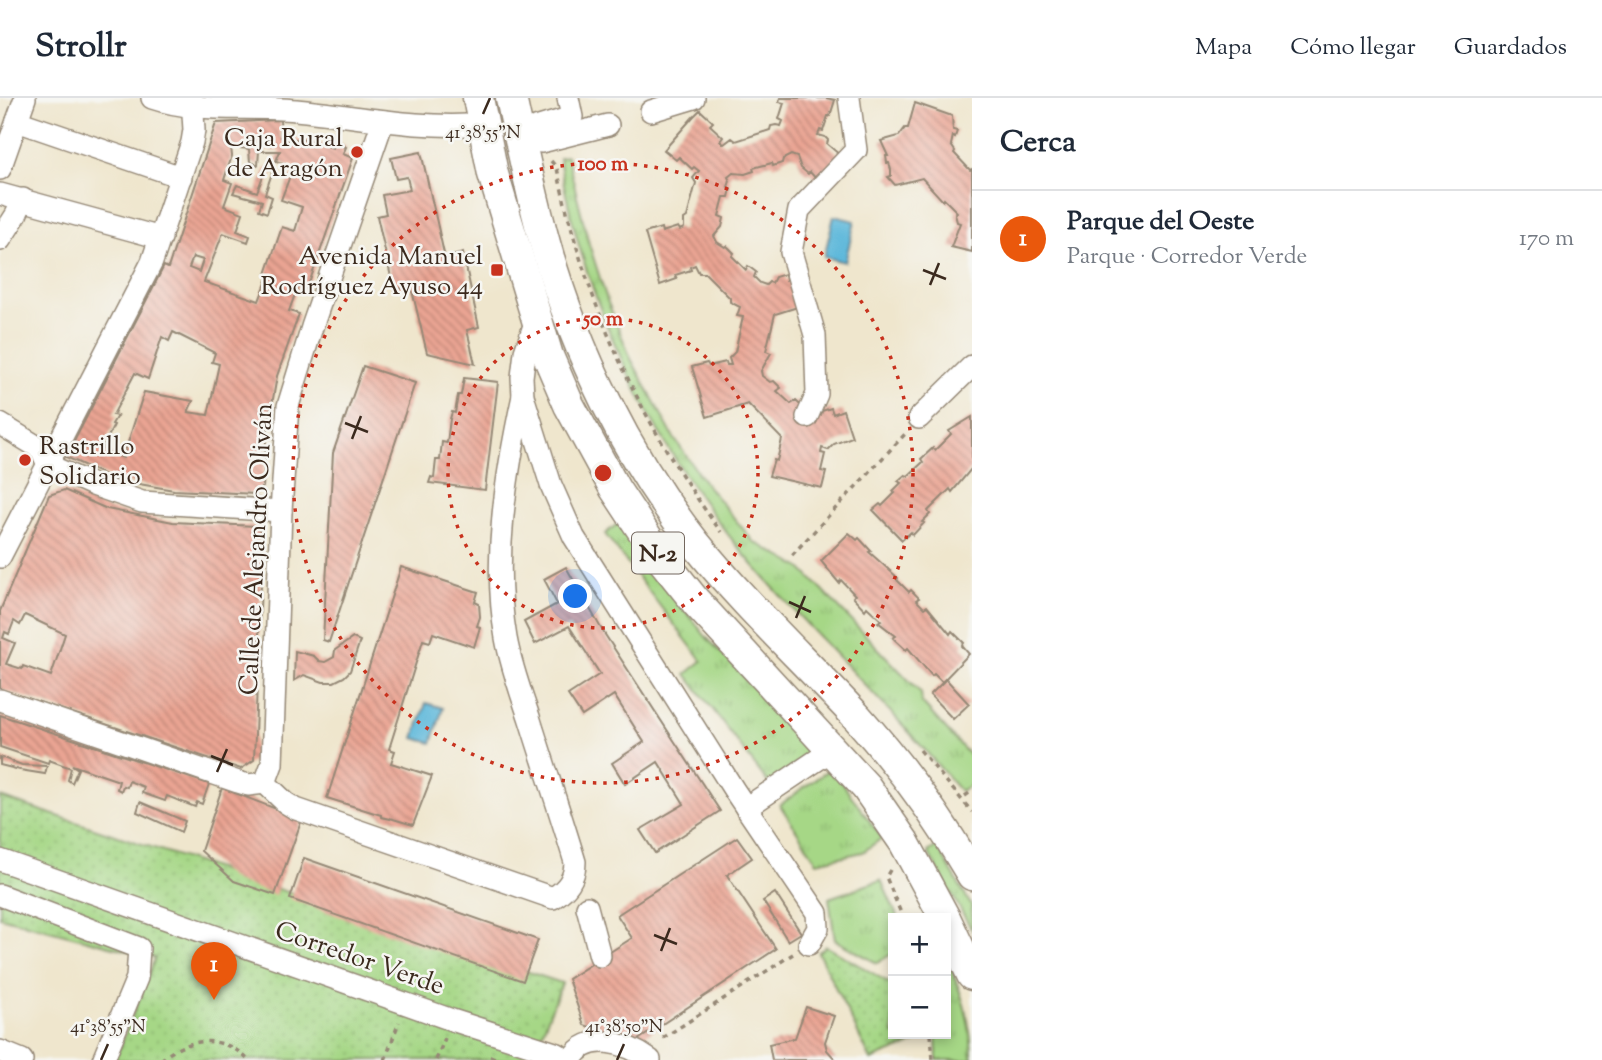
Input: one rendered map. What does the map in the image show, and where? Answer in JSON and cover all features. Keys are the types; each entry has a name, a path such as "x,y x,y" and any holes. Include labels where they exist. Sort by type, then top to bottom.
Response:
{"highway":[{"path":"481,111 499,112 510,98"},
{"name":"N-2","path":"510,98 535,139 546,248 559,288 601,389 626,440 695,542 724,577 857,718 907,777 937,817 972,875"},
{"name":"N-2","path":"481,111 494,174 548,356 569,405 636,522 696,602 866,787 904,842 942,913"},
{"name":"N-2","path":"951,931 972,975"}],"street":[{"path":"0,169 25,98"},
{"path":"152,98 441,126 481,111"},
{"path":"535,139 572,117 568,98"},
{"path":"652,111 694,98"},
{"path":"807,417 817,394 815,335 791,252 799,210 856,150 849,98"},
{"path":"0,557 152,262 194,130 192,103"},
{"path":"17,121 181,177"},
{"name":"Calle de Alejandro Oliván","path":"265,783 272,764 281,511 288,406 312,327 383,121"},
{"path":"535,139 608,125"},
{"path":"0,194 161,238"},
{"path":"0,240 23,199"},
{"path":"0,700 238,782 258,785 265,783 296,809 553,898 561,893 572,880 575,862 512,664 506,640 500,579 507,487 523,396 525,352 536,320"},
{"path":"919,418 972,366"},
{"path":"523,396 551,485 573,537 746,808 817,913 816,934 809,944"},
{"path":"0,424 41,449 48,465 93,485 142,502 281,511"},
{"path":"746,808 832,750"},
{"name":"Corredor Verde","path":"0,860 564,1057 596,1042 622,1046 650,1060"},
{"path":"0,895 139,947 137,978 103,1060"},
{"path":"587,907 600,956"},
{"path":"0,1051 22,1060"}],"path":[{"path":"535,139 557,169 575,247 598,313 626,378 671,459 728,541"},
{"path":"792,555 919,418"},
{"path":"919,748 972,813"},
{"path":"965,796 972,791"},
{"path":"663,1038 809,944"},
{"path":"385,1060 406,1003"},
{"path":"931,1039 933,1060"},
{"path":"161,1060 171,1051 204,1041 228,1045 248,1060"}],"green space":[{"path":"567,156 589,244 608,303 631,359 674,438 705,483 753,541 801,568 921,693 922,703 972,758 972,784 960,791 893,715 777,592 709,510 678,464 650,417 603,316 570,211 559,158"},
{"path":"620,522 707,638 816,751 769,784 686,674 702,661 605,534"},
{"path":"831,768 882,838 863,852 817,862 780,805"},
{"path":"0,797 562,983 531,1060 115,1060 155,958 0,917"},
{"path":"937,846 972,907 972,930 928,852"},
{"path":"881,880 896,913 888,913 888,956 877,963 835,940 829,898"},
{"path":"826,946 888,982 888,1039 914,1039 914,1043 871,1060 818,952"},
{"path":"951,969 965,1007 972,1060 937,1060 936,1039 951,1039"}],"water":[{"path":"834,216 855,221 845,262 824,257"},
{"path":"426,703 443,708 432,743 414,738"}],"building":[{"path":"780,98 835,100 823,131 820,130 818,135 825,137 827,144 840,155 817,180 810,172 808,174 801,168 797,157 791,155 783,159 782,163 773,166 772,163 753,168 754,171 745,174 733,173 728,177 728,187 731,189 729,197 724,197 719,216 724,218 722,227 714,236 717,242 734,253 732,256 746,270 748,266 756,272 754,277 760,283 772,283 775,277 785,274 786,280 795,277 804,305 775,314 766,351 771,353 761,371 762,376 770,382 774,381 781,388 777,391 791,404 796,401 814,418 831,408 833,414 843,410 852,437 834,444 828,450 822,448 821,453 825,454 821,471 826,472 822,488 769,476 774,460 777,461 782,439 748,404 707,417 692,367 726,362 731,365 729,358 735,352 743,317 737,316 740,307 730,302 730,298 705,273 699,273 695,265 690,267 691,270 675,275 677,279 660,285 645,233 661,228 662,232 684,228 684,219 687,217 696,183 693,178 699,171 694,167 692,169 679,157 676,160 664,150 700,110 713,122 710,125 723,137 720,141 724,144 732,138 736,141 770,130 771,126 781,126 783,121 779,119 784,103 779,102"},
{"path":"915,103 952,116 953,130 957,131 951,145 954,153 972,169 972,252 951,247 960,223 957,222 957,212 922,178 895,185 888,177 891,176 891,170 881,141 899,136 908,128"},
{"path":"280,120 281,137 294,142 295,139 310,140 333,148 335,142 346,147 343,154 353,158 307,289 298,286 289,311 299,314 277,376 266,439 263,487 256,494 174,490 116,480 66,457 164,266 168,268 216,123","holes":["231,147 249,149 250,162 258,165 259,151 280,151 276,161 297,168 293,177 290,176 281,200 302,207 295,231 282,227 259,301 204,282 223,233 248,242 250,236 237,231 243,213 224,206 232,183 224,180 232,156","193,257 203,260 199,272 189,268","173,332 215,353 212,362 219,364 208,415 188,412 193,401 144,392 123,458 102,449 117,416 113,415 135,373 148,379 162,337 169,341"]},
{"path":"421,152 445,258 463,253 479,327 467,330 475,364 427,353 411,286 394,290 377,216 386,214 382,195 410,190 407,177 396,179 391,158"},
{"path":"266,168 273,170 265,194 272,197 267,213 259,210 262,201 233,193 237,185 257,192"},
{"path":"363,366 415,383 329,642 323,640 333,453"},
{"path":"464,378 498,382 485,490 429,483 431,477 434,478 436,460 440,460 442,442 447,443 450,419 452,412 455,413"},
{"path":"972,417 972,468 952,492 950,489 928,511 930,514 913,535 911,532 902,540 873,510 880,504 882,506 895,493 893,491 901,483 898,481 923,462 921,459 951,434 949,431"},
{"path":"64,490 107,509 173,522 256,526 263,533 254,760 241,769 0,689 0,611 49,495","holes":["25,615 65,634 51,676 23,666 22,669 6,664 15,643 3,638 5,632 9,634 14,621 20,625"]},
{"path":"849,533 857,540 859,538 871,551 869,552 898,578 909,592 911,590 919,598 916,600 924,608 927,606 950,634 952,631 964,643 962,646 969,654 942,682 934,674 932,676 908,648 906,650 893,638 896,636 878,622 881,620 867,607 865,610 853,597 855,595 841,580 839,583 821,561"},
{"path":"401,567 478,592 475,602 479,604 480,617 474,647 433,633 430,642 423,640 389,749 395,751 391,763 432,776 413,825 327,798"},
{"path":"566,567 602,630 720,811 655,853 640,830 684,804 683,802 658,762 625,784 612,763 644,742 614,695 582,716 568,695 600,674 569,626 535,644 524,622 557,604 544,579"},
{"path":"353,638 360,641 350,671 344,677 334,682 323,682 304,675 294,681 295,651 325,662 334,657 335,650"},
{"path":"946,679 969,704 953,719 930,695"},
{"path":"0,715 209,784 202,804 197,802 195,807 167,796 165,801 142,793 144,787 129,781 127,787 123,786 121,791 117,789 119,781 72,765 78,769 72,783 68,780 71,768 0,747"},
{"path":"0,757 22,765 47,766 45,774 0,765"},
{"path":"222,788 302,819 275,895 234,881 201,851"},
{"path":"140,802 185,821 181,832 137,812"},
{"path":"737,837 752,858 727,875 776,949 635,1042 584,1025 568,979 632,938 617,915"},
{"path":"304,858 538,940 523,981 290,899"},
{"path":"775,893 801,933 788,941 763,901"},
{"path":"806,1007 834,1016 825,1042 827,1050 836,1060 772,1060 769,1044 795,1038"}],"place":[{"name":"Caja Rural de Aragón","path":"357,152"},
{"name":"Avenida Manuel Rodríguez Ayuso 44","path":"497,270"},
{"name":"Rastrillo Solidario","path":"25,460"},
{"name":"Parque del Oeste","path":"214,1000"}]}
